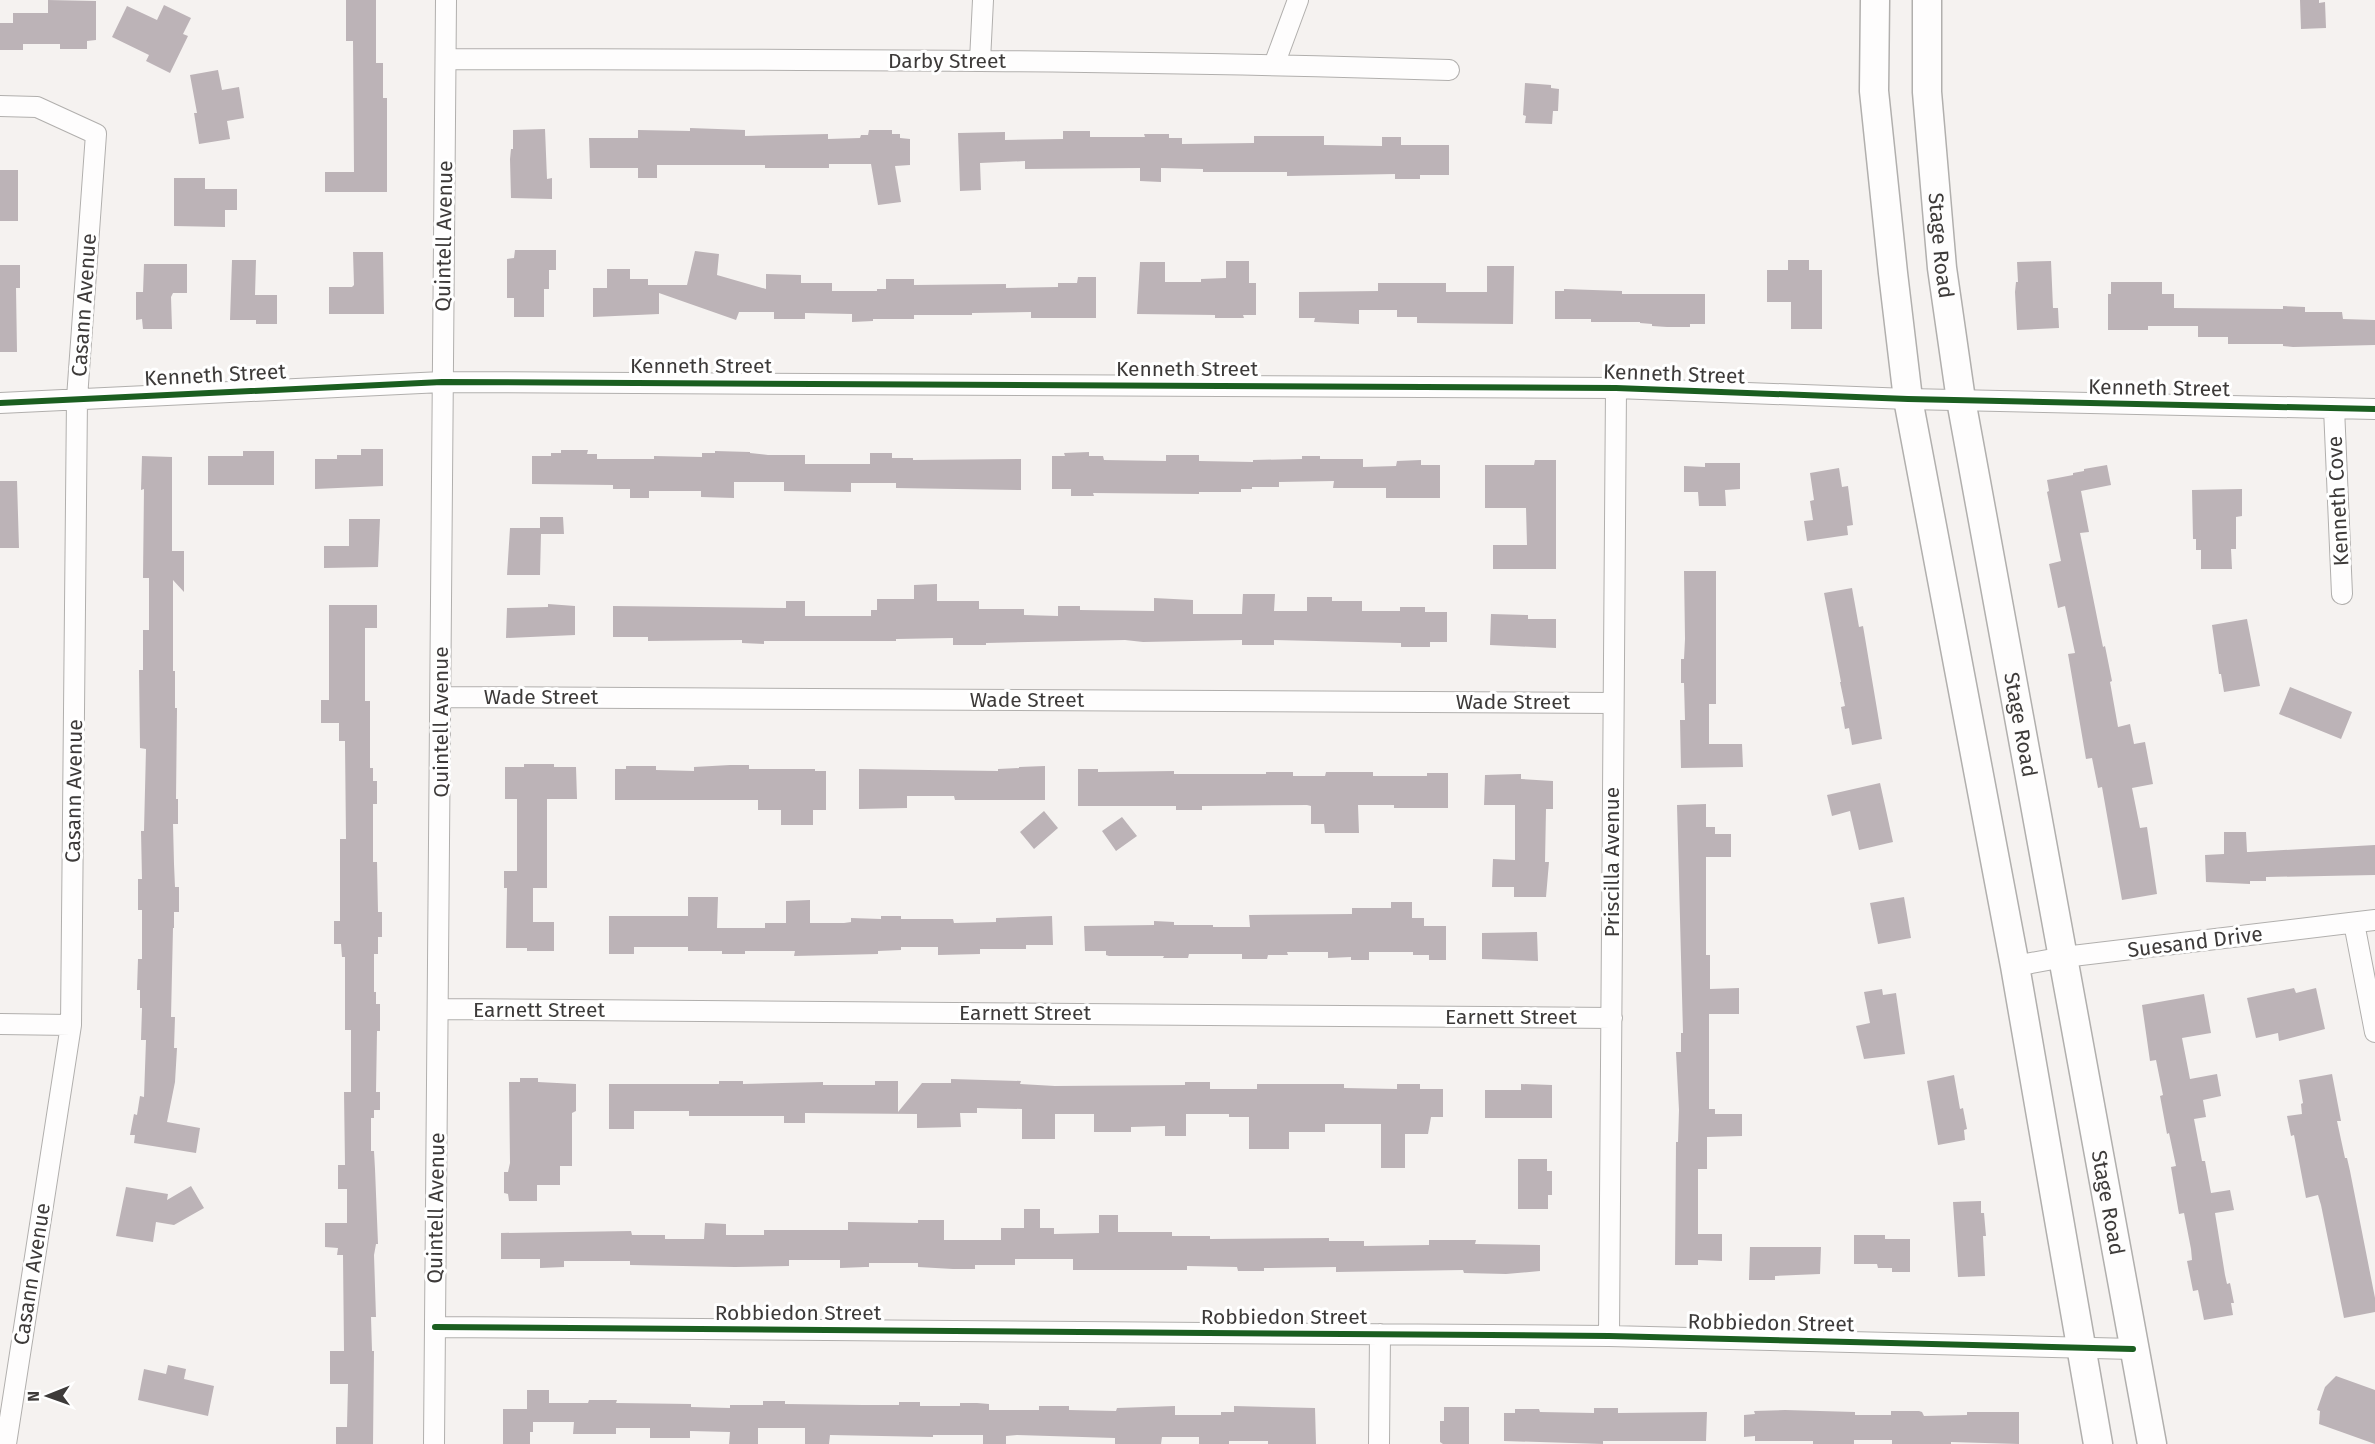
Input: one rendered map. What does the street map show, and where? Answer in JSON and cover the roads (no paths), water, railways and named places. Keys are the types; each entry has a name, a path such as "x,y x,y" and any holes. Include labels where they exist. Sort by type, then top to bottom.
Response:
{"main road":[{"path":"1875,0 1874,91 1908,399 2015,966 2098,1444"},
{"name":"Stage Road","path":"1927,0 1929,115 1942,268 1961,400 2152,1444"}],"street":[{"name":"Quintell Avenue","path":"434,1444 446,0"},
{"path":"980,61 983,0"},
{"path":"1274,65 1298,0"},
{"name":"Darby Street","path":"446,59 980,61 1449,70"},
{"name":"Casann Avenue","path":"0,106 37,106 96,134 77,398 71,1025 6,1444"},
{"name":"Kenneth Street","path":"0,403 442,382 1616,388 1908,399 2375,409"},
{"name":"Priscilla Avenue","path":"1609,1336 1616,388"},
{"name":"Kenneth Cove","path":"2334,408 2342,594"},
{"name":"Wade Street","path":"442,697 1612,703"},
{"name":"Suesand Drive","path":"2015,966 2064,957 2375,920"},
{"path":"2354,923 2375,1032"},
{"name":"Earnett Street","path":"439,1009 1612,1018"},
{"path":"0,1024 71,1025"},
{"name":"Robbiedon Street","path":"435,1327 1609,1336 2133,1349"},
{"path":"1378,1444 1380,1334"}]}
